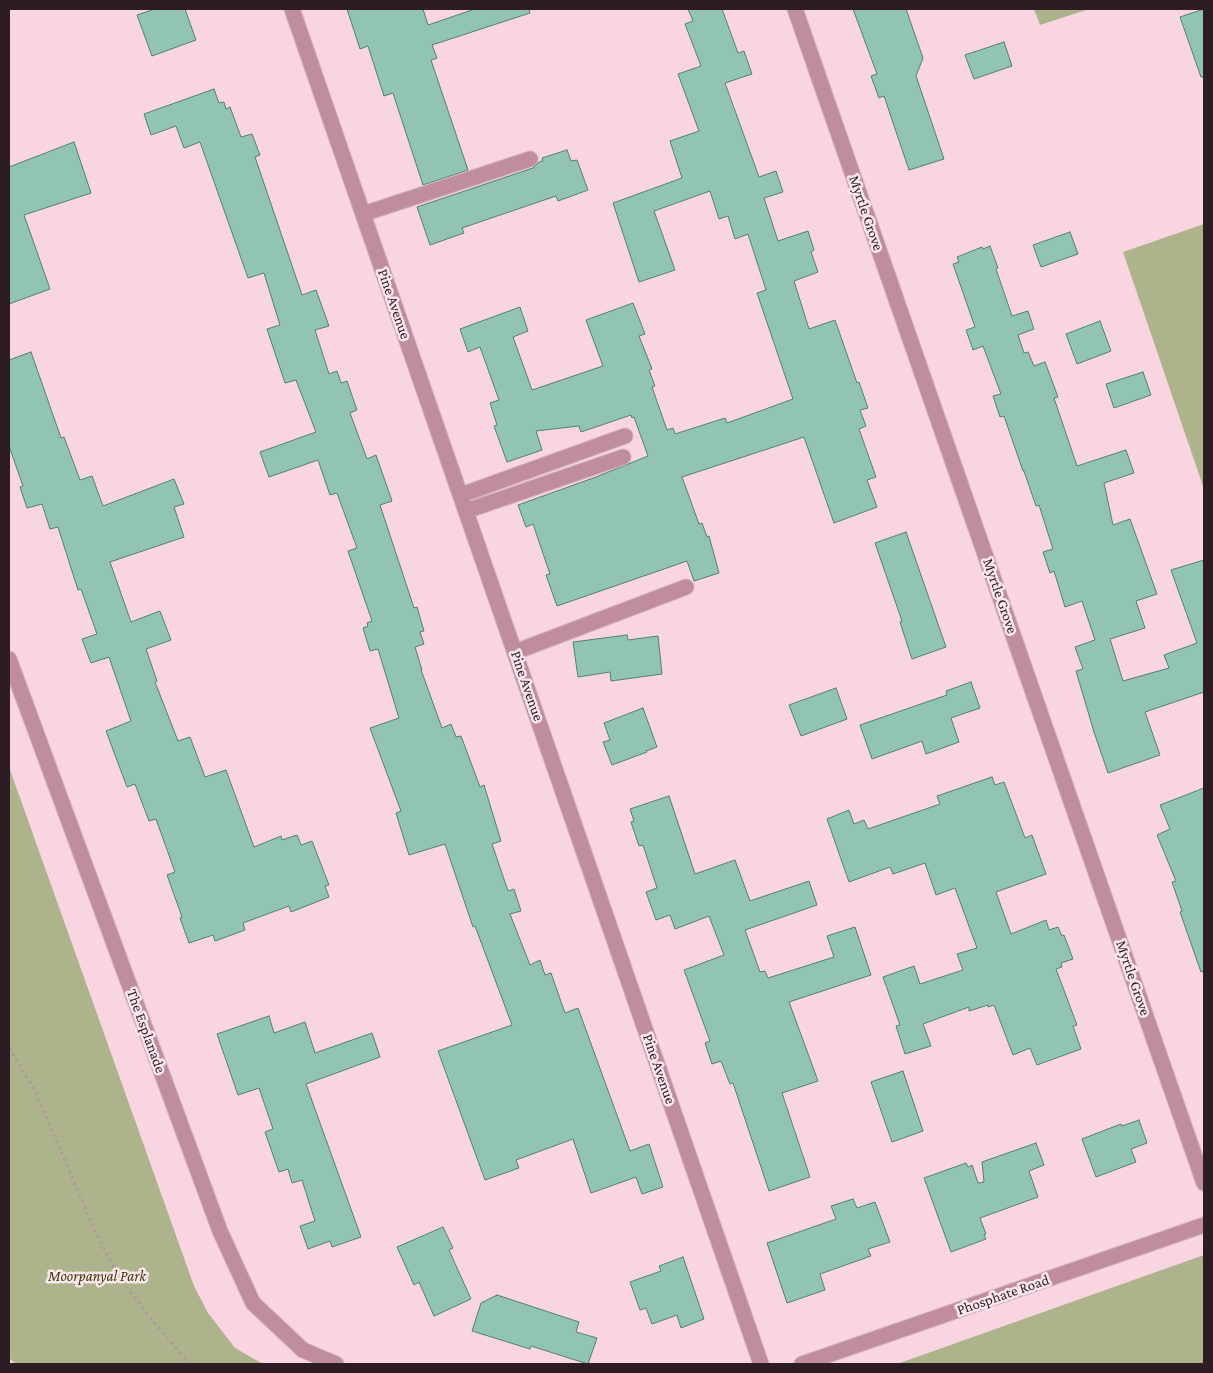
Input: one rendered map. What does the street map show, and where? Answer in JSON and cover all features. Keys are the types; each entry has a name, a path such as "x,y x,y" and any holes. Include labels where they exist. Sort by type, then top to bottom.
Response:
{"street":[{"name":"Pine Avenue","path":"292,9 761,1364"},
{"name":"Myrtle Grove","path":"795,9 1204,1183"},
{"path":"363,214 530,160"},
{"path":"461,495 625,436"},
{"path":"466,511 623,457"},
{"path":"515,652 686,587"},
{"name":"The Esplanade","path":"9,659 220,1231 253,1303 303,1350 336,1364"},
{"name":"Phosphate Road","path":"802,1364 1204,1225"}],"path":[{"path":"9,1048 34,1089 120,1280 190,1364"}],"green space":[{"path":"1034,9 1089,9 1040,25"},
{"path":"1204,224 1204,489 1123,252"},
{"name":"Moorpanyal Park","path":"9,767 194,1286 208,1313 235,1348 263,1364 16,1364 9,1358"},
{"path":"1204,1255 1204,1364 897,1364"}],"building":[{"path":"155,9 185,9 196,40 152,56 137,15"},
{"path":"347,9 423,9 428,25 475,9 529,9 530,13 432,45 437,58 431,60 468,170 423,185 393,93 384,96 368,46 360,49"},
{"path":"688,9 722,9 738,53 744,51 752,74 725,83 759,177 776,171 783,192 764,198 778,241 808,231 814,250 811,252 818,272 794,281 809,329 835,320 857,383 859,382 868,408 860,410 866,426 859,429 876,477 867,480 877,507 834,523 804,437 682,477 699,524 702,523 707,537 709,536 719,573 694,581 687,561 557,606 546,575 550,574 533,524 526,527 518,505 648,456 634,417 632,418 631,415 581,432 579,426 536,431 542,450 507,462 494,426 497,425 490,403 499,400 480,347 468,352 460,329 520,307 528,331 513,337 532,390 603,366 586,320 633,303 645,334 639,336 652,369 649,370 655,386 652,387 667,430 673,428 675,434 725,418 727,423 793,399 757,293 766,290 748,234 735,239 728,216 719,219 710,191 654,211 675,270 639,282 613,203 682,178 670,141 699,131 678,74 701,66 685,24 693,21"},
{"path":"853,9 906,9 923,58 916,76 944,159 909,170 884,96 879,98 871,76 877,74"},
{"path":"1204,9 1204,77 1201,77 1180,17"},
{"path":"1004,42 1012,66 974,79 965,55"},
{"path":"214,89 219,103 224,102 226,109 230,107 241,137 252,134 260,155 255,157 302,295 316,290 329,326 315,330 329,374 337,371 341,383 347,381 357,410 350,413 367,459 376,455 392,501 380,505 414,608 417,607 424,631 420,632 424,644 415,647 421,670 442,728 451,724 456,737 461,736 480,787 484,785 501,841 492,844 508,891 514,889 521,911 510,914 530,965 540,960 545,975 551,973 565,1013 578,1008 630,1151 649,1144 663,1187 642,1194 636,1177 591,1193 573,1139 516,1160 519,1168 485,1180 438,1051 512,1025 475,926 473,927 445,844 409,855 396,813 401,811 370,728 399,718 378,649 370,651 363,628 372,621 348,551 357,548 337,493 330,495 318,460 269,477 260,452 316,432 296,380 285,383 267,329 280,325 264,273 248,278 200,142 184,148 176,126 151,135 144,114"},
{"path":"74,142 91,193 24,215 50,289 9,304 9,167"},
{"path":"567,150 571,161 577,160 588,190 558,201 556,196 462,228 464,233 430,245 417,207 533,168 543,161 542,158"},
{"path":"1070,232 1078,254 1041,267 1033,245"},
{"path":"990,246 1012,316 1028,311 1034,329 1018,335 1024,353 1028,352 1034,366 1045,362 1058,397 1054,398 1077,466 1126,450 1134,473 1104,483 1113,525 1130,519 1157,594 1136,601 1145,628 1110,639 1123,681 1169,668 1164,655 1197,643 1171,570 1204,560 1204,692 1145,712 1160,755 1108,773 1076,671 1083,669 1075,647 1095,640 1082,601 1065,607 1054,571 1050,573 1043,552 1053,549 1039,505 1036,506 1004,416 1000,417 993,396 1001,394 983,346 973,350 966,330 975,327 953,264 959,262 957,257 982,247 983,249"},
{"path":"1100,321 1111,351 1077,364 1066,334"},
{"path":"31,352 61,438 64,437 80,480 92,476 103,506 174,479 184,504 174,507 184,537 110,562 131,622 160,611 171,640 146,649 157,681 155,682 178,741 190,737 205,777 226,770 254,847 281,836 282,840 297,835 301,845 312,841 329,885 325,886 329,897 291,912 289,906 243,923 245,930 215,941 213,935 189,943 167,875 175,872 156,819 149,821 135,784 127,787 106,731 131,721 109,657 91,663 82,639 97,634 81,589 78,590 58,527 50,529 42,504 27,508 20,487 23,486 9,446 9,360"},
{"path":"1143,372 1151,395 1114,408 1106,384"},
{"path":"906,532 946,647 912,659 900,622 902,621 875,543"},
{"path":"627,635 628,640 658,636 662,674 611,681 610,672 578,677 573,642"},
{"path":"971,682 980,708 951,718 959,742 926,754 922,741 872,759 860,725 947,695 946,691"},
{"path":"836,688 847,719 801,736 789,705"},
{"path":"643,708 657,747 612,765 603,742 610,740 604,723"},
{"path":"992,777 995,785 1004,782 1025,838 1032,835 1046,874 996,892 1011,934 1046,920 1049,930 1058,927 1062,936 1064,935 1073,959 1061,963 1062,967 1056,969 1077,1025 1073,1026 1081,1049 1037,1065 1030,1048 1013,1055 994,1005 969,1011 969,1007 923,1024 931,1046 905,1054 896,1026 900,1025 883,977 914,966 920,984 963,970 957,954 977,948 955,888 936,895 925,863 893,874 890,867 849,882 827,819 849,810 854,824 864,820 868,829 940,804 937,796"},
{"path":"1204,788 1204,971 1201,972 1180,912 1182,911 1172,882 1176,881 1157,835 1170,829 1160,805"},
{"path":"669,796 695,874 735,860 750,901 809,881 817,905 745,930 760,972 765,971 768,978 834,957 827,936 855,927 871,975 789,1002 818,1081 782,1093 810,1177 769,1191 733,1083 730,1084 721,1061 712,1064 705,1043 710,1041 684,970 724,955 709,916 675,929 670,915 656,920 646,892 657,888 643,845 639,846 631,822 634,821 630,809"},
{"path":"269,1016 274,1033 305,1022 315,1053 372,1033 380,1057 306,1084 361,1237 332,1247 330,1241 308,1249 300,1226 315,1221 302,1180 292,1183 288,1169 279,1172 265,1132 273,1129 259,1088 238,1095 217,1034"},
{"path":"903,1071 923,1131 892,1142 871,1082"},
{"path":"1139,1120 1147,1143 1131,1149 1136,1162 1096,1177 1082,1139 1121,1124 1122,1126"},
{"path":"1036,1143 1044,1165 1029,1171 1038,1197 980,1218 986,1239 951,1252 924,1178 966,1163 968,1167 972,1165 978,1183 984,1182 982,1162"},
{"path":"853,1199 857,1208 875,1202 890,1242 868,1249 871,1256 820,1274 825,1290 787,1303 767,1243 836,1219 831,1206"},
{"path":"443,1227 453,1248 449,1250 471,1299 434,1316 419,1282 414,1285 397,1247"},
{"path":"683,1257 704,1319 681,1328 677,1315 652,1324 646,1308 640,1310 630,1282 661,1271 659,1266"},
{"path":"497,1295 579,1322 576,1332 597,1338 588,1364 531,1346 530,1349 472,1331 481,1303"}]}
